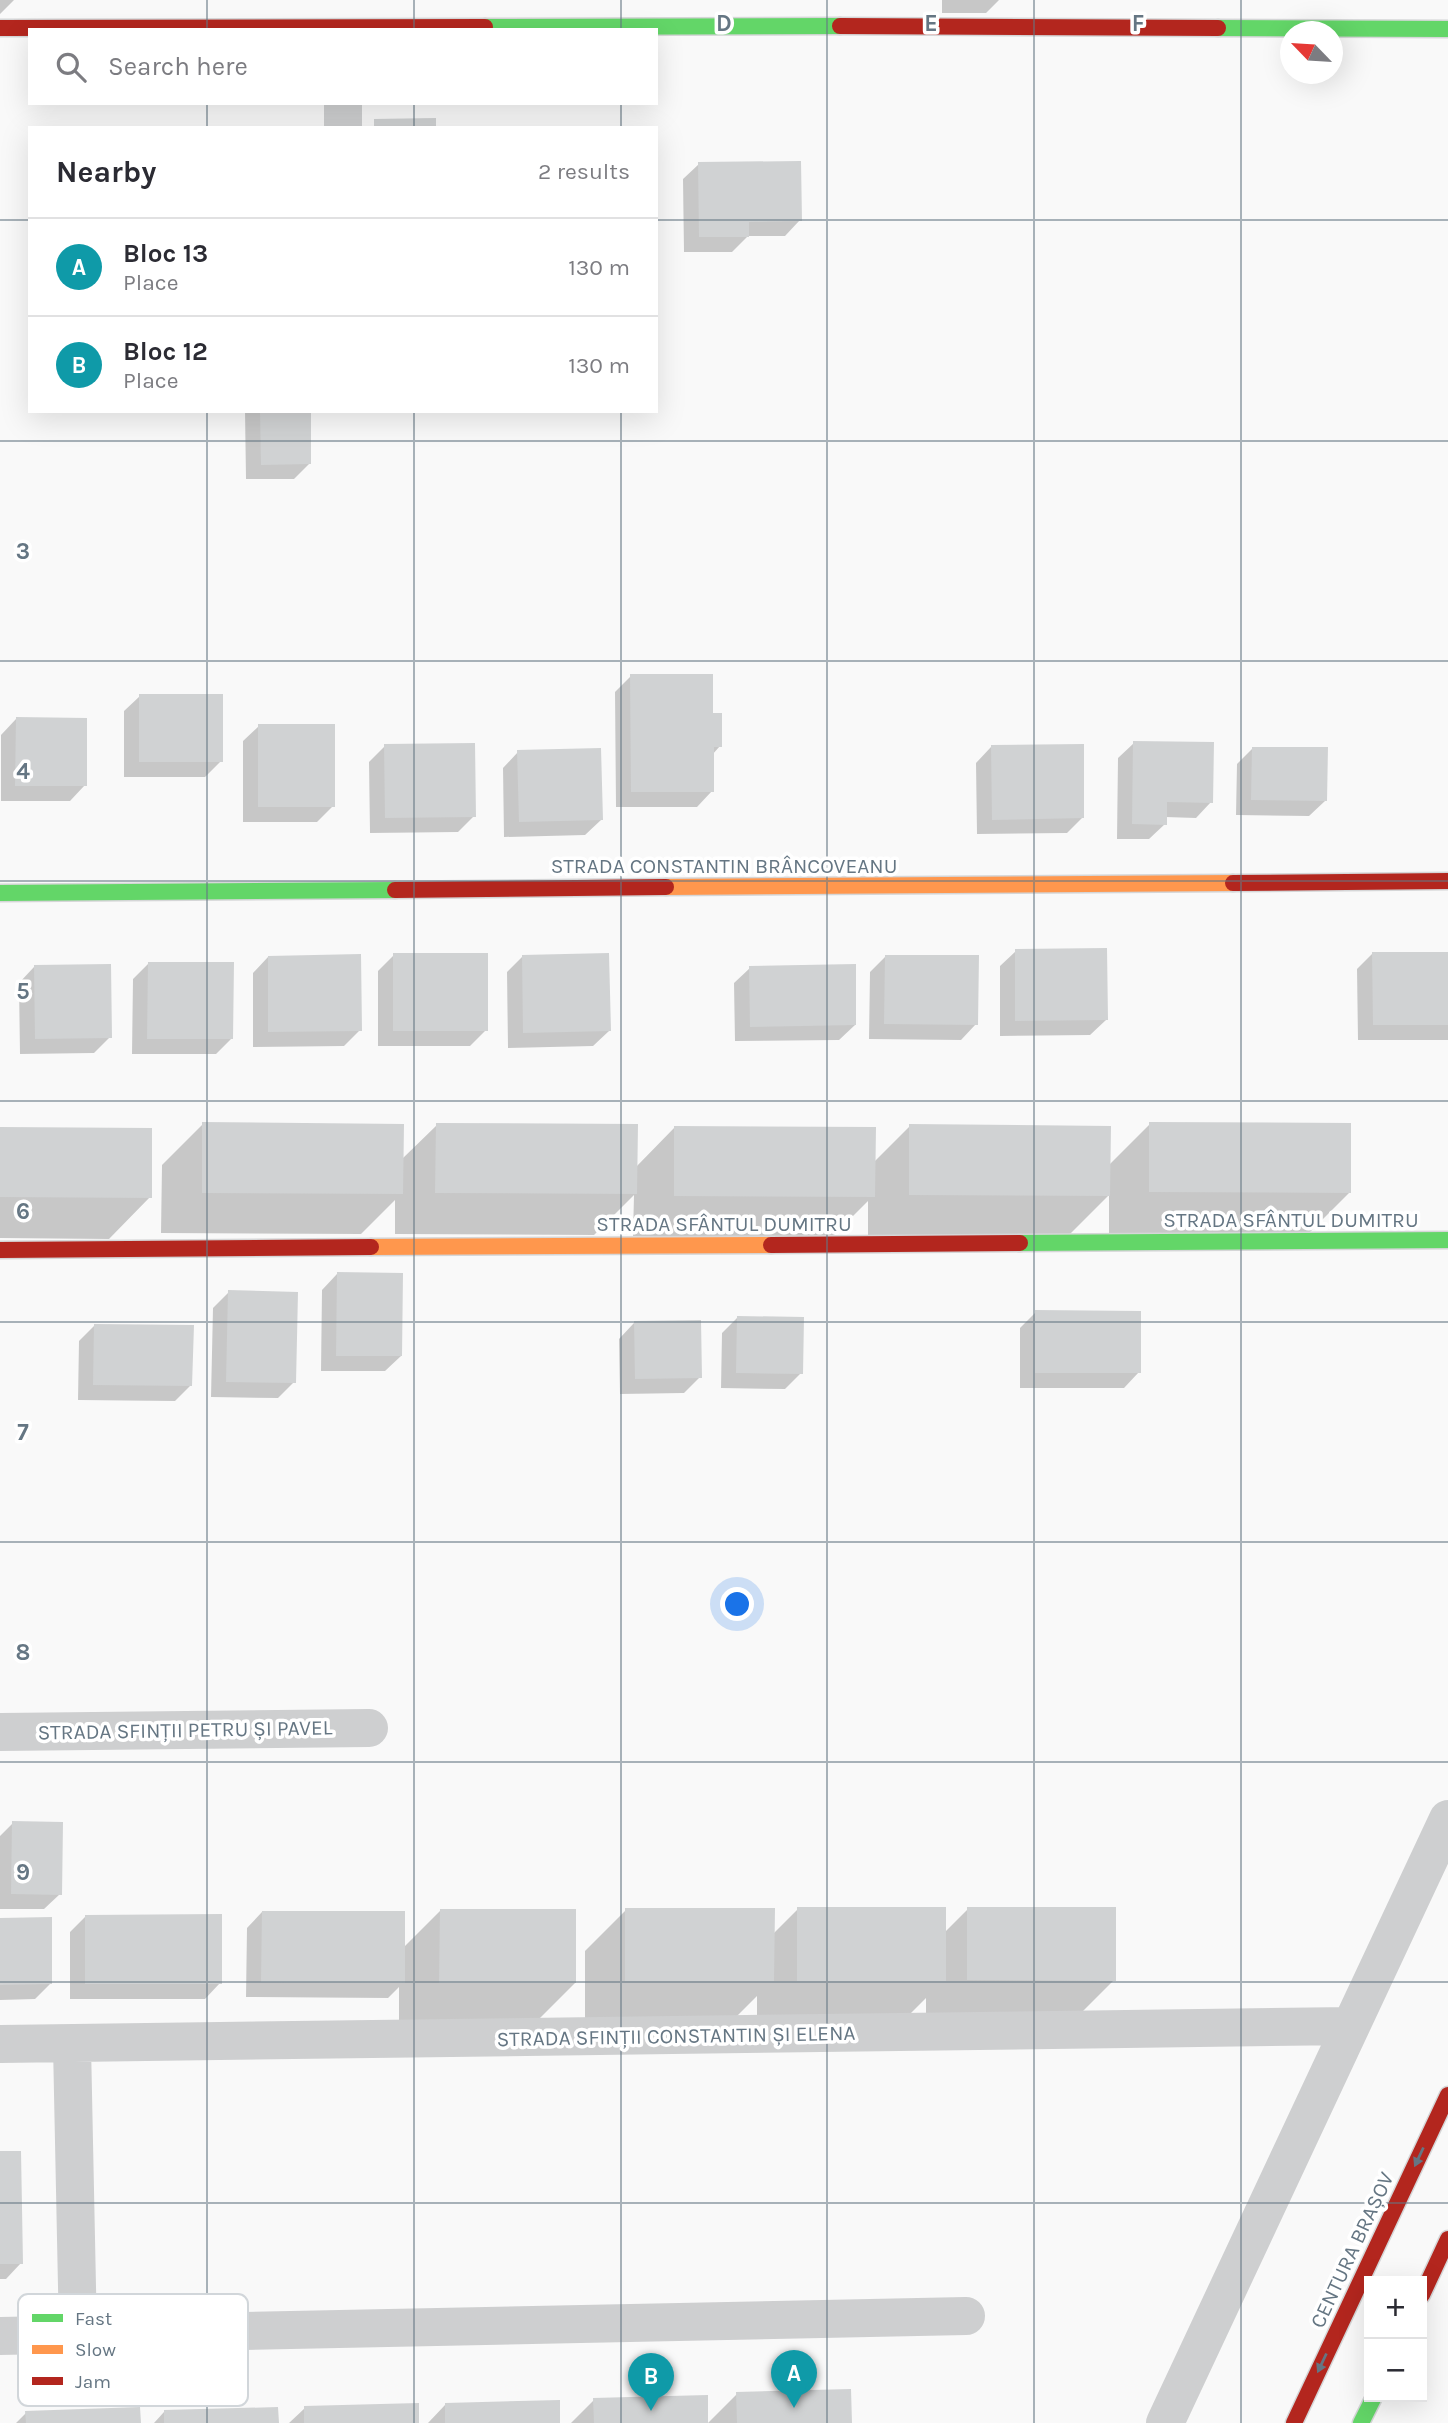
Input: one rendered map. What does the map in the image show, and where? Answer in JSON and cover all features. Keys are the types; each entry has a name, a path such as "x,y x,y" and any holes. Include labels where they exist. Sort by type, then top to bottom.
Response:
{"main road":[{"path":"523,28 880,26 1448,29"},
{"path":"0,28 28,28"},
{"name":"STRADA CONSTANTIN BRÂNCOVEANU","path":"0,893 1448,881"},
{"name":"STRADA SFÂNTUL DUMITRU","path":"0,1250 1448,1240"},
{"name":"CENTURA BRAȘOV","path":"1294,2423 1448,2095"},
{"path":"1427,2284 1448,2239"},
{"path":"1361,2423 1372,2402"}],"street":[{"path":"343,105 343,126"},
{"name":"STRADA SFINȚII PETRU ȘI PAVEL","path":"0,1732 369,1728"},
{"path":"1165,2423 1448,1819"},
{"name":"STRADA SFINȚII CONSTANTIN ȘI ELENA","path":"0,2044 1351,2026"},
{"path":"72,2045 77,2294"},
{"path":"248,2331 966,2316"},
{"path":"0,2336 18,2336"}],"building":[{"path":"436,118 436,126 374,126 374,119"},
{"path":"801,161 802,221 749,222 749,237 699,237 698,162"},
{"path":"260,413 311,413 311,464 261,465"},
{"path":"630,674 713,674 713,713 722,713 722,747 714,747 714,792 631,792"},
{"path":"139,694 223,694 223,762 139,762"},
{"path":"16,717 87,718 87,786 15,786"},
{"path":"258,724 335,724 335,807 258,807"},
{"path":"1133,741 1214,742 1213,803 1167,802 1167,825 1132,824"},
{"path":"475,743 476,817 385,818 384,744"},
{"path":"1084,744 1084,818 992,820 991,745"},
{"path":"1252,747 1328,747 1327,801 1251,800"},
{"path":"601,748 603,820 519,822 517,750"},
{"path":"1107,948 1108,1020 1015,1021 1015,949"},
{"path":"1372,952 1448,952 1448,1025 1373,1025"},
{"path":"393,953 488,953 488,1031 393,1031"},
{"path":"609,953 611,1031 523,1033 522,955"},
{"path":"361,954 362,1031 268,1032 268,956"},
{"path":"885,955 979,955 978,1025 884,1024"},
{"path":"148,962 234,962 233,1039 147,1039"},
{"path":"111,964 112,1038 35,1039 34,965"},
{"path":"856,964 856,1025 750,1027 749,966"},
{"path":"202,1122 404,1124 403,1194 202,1193"},
{"path":"1149,1122 1351,1123 1351,1193 1149,1192"},
{"path":"436,1123 638,1124 637,1194 435,1193"},
{"path":"909,1124 1111,1126 1110,1196 909,1195"},
{"path":"674,1126 876,1127 875,1197 674,1196"},
{"path":"0,1127 152,1128 152,1198 0,1197"},
{"path":"337,1272 403,1273 402,1356 336,1356"},
{"path":"228,1290 298,1292 296,1383 226,1382"},
{"path":"1035,1310 1141,1311 1141,1373 1035,1373"},
{"path":"737,1316 804,1317 803,1374 736,1373"},
{"path":"701,1320 702,1378 635,1379 634,1321"},
{"path":"94,1324 194,1325 192,1386 93,1385"},
{"path":"12,1821 63,1822 62,1895 11,1894"},
{"path":"797,1907 946,1907 946,1981 797,1981"},
{"path":"967,1907 1116,1907 1116,1981 967,1980"},
{"path":"625,1908 775,1908 774,1981 625,1981"},
{"path":"440,1909 576,1909 576,1983 439,1983"},
{"path":"262,1911 405,1911 405,1983 261,1982"},
{"path":"222,1914 222,1984 85,1984 85,1915"},
{"path":"52,1917 52,1984 0,1985 0,1918"},
{"path":"0,2151 21,2151 23,2264 0,2264"},
{"path":"851,2389 852,2423 737,2423 736,2392"},
{"path":"708,2395 708,2423 594,2423 593,2398"},
{"path":"560,2400 560,2423 445,2423 445,2403"},
{"path":"419,2403 419,2423 304,2423 304,2406"},
{"path":"140,2407 141,2423 26,2423 25,2411"},
{"path":"278,2407 279,2423 164,2423 164,2410"}],"traffic: fast":[{"path":"485,27 840,26"},
{"path":"1218,28 1448,29"},
{"path":"0,893 395,890"},
{"path":"1020,1243 1448,1240"},
{"path":"1361,2423 1372,2402"}],"traffic: slow":[{"path":"666,887 1233,883"},
{"path":"371,1247 771,1245"}],"traffic: jam":[{"path":"840,26 1218,28"},
{"path":"0,28 485,27"},
{"path":"1233,883 1448,881"},
{"path":"395,890 666,887"},
{"path":"771,1245 1020,1243"},
{"path":"0,1250 371,1247"},
{"path":"1294,2423 1448,2095"},
{"path":"1427,2284 1448,2239"}],"place":[{"name":"Bloc 13","path":"794,2408"},
{"name":"Bloc 12","path":"651,2411"}]}
